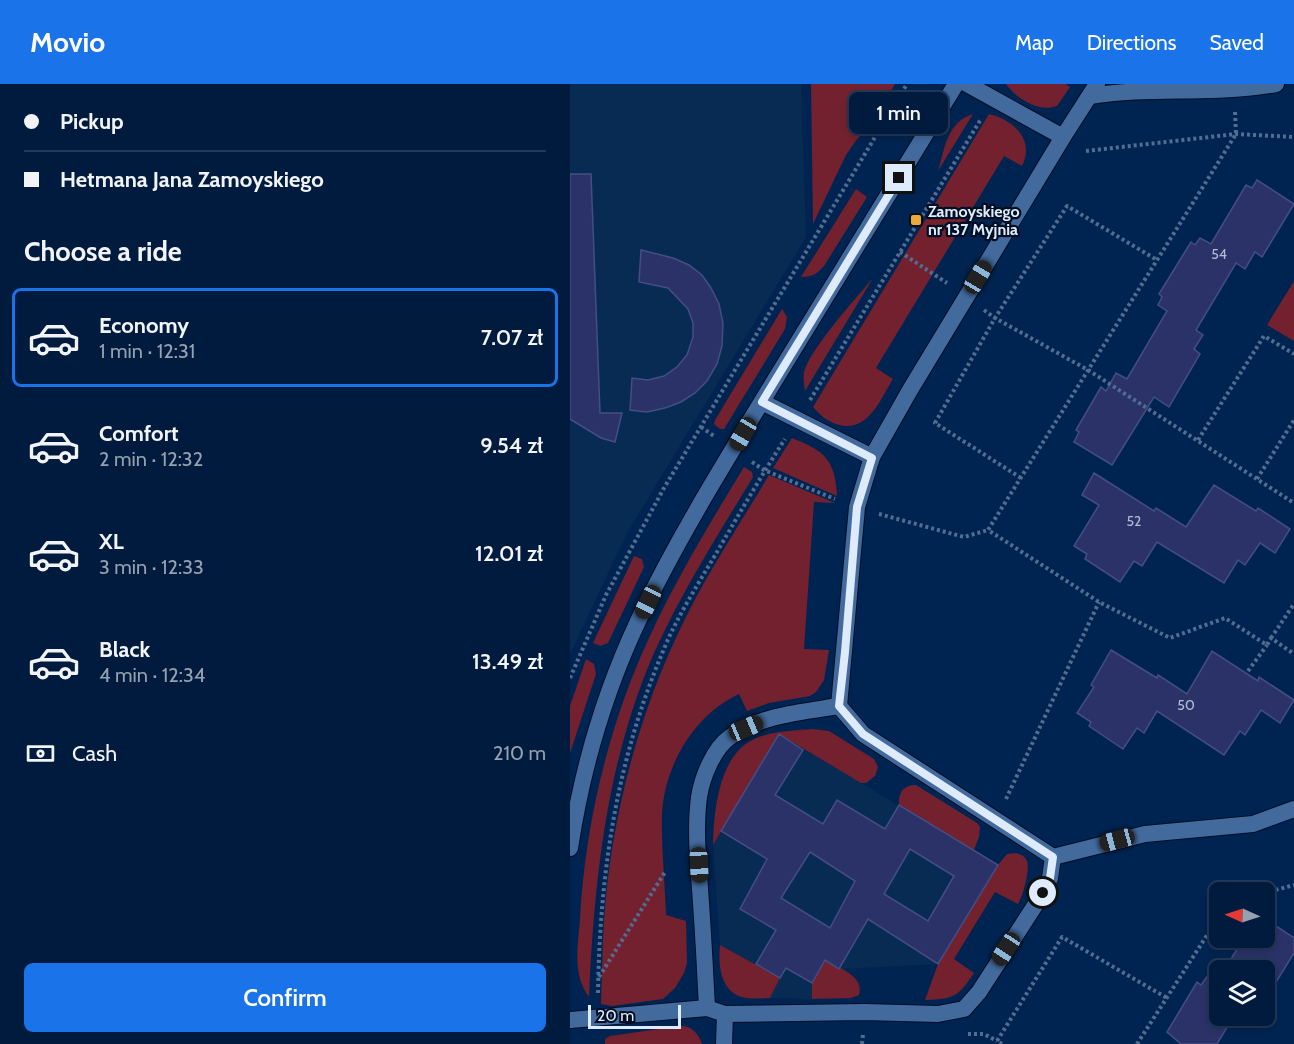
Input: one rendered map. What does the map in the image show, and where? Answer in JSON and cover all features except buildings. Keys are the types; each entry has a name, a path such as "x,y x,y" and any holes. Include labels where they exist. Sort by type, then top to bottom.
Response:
{"street":[{"path":"570,848 590,750 611,686 639,620 666,565 762,402 956,84"},
{"path":"968,84 1062,137"},
{"path":"1276,84 1235,89 1094,90 1062,137 872,458 857,507 839,706 863,734 1053,857 1145,834 1253,824 1294,808"},
{"path":"762,402 872,458"},
{"path":"707,1008 697,816 699,795 705,774 714,756 727,739 746,728 776,717 839,706"},
{"path":"570,1020 707,1008 725,1014 864,1012 938,1014 964,1009 979,992 1043,893 1050,878 1053,857"},
{"path":"724,1044 725,1014"}],"path":[{"path":"570,678 606,595 664,488 907,84"},
{"path":"1235,89 1236,134 988,530 1099,602 1170,638 1225,618 1267,645"},
{"path":"598,1019 599,930 610,829 642,708 661,658 682,612 764,470 798,420 993,98"},
{"path":"1086,151 1236,134 1294,137"},
{"path":"1021,478 935,423 995,318 1067,206 1157,260"},
{"path":"900,252 934,273"},
{"path":"966,297 995,318 1088,370 1294,503"},
{"path":"1198,440 1264,336 1294,354"},
{"path":"1257,479 1294,420"},
{"path":"701,427 720,440"},
{"path":"997,819 1099,602"},
{"path":"1248,671 1294,604"},
{"path":"1271,639 1294,654"},
{"path":"598,978 665,872"},
{"path":"1275,889 1294,885"},
{"path":"1137,1044 1209,932"},
{"path":"1002,1044 997,1041 1062,937 1167,998"}],"shaded area":[{"path":"570,84 801,84 806,237 627,533 570,654"},
{"path":"811,84 895,84 867,130 857,139 846,155 813,224"},
{"path":"1006,84 1066,84 1070,87 1057,106 1050,108 1028,103"},
{"path":"973,114 938,171 952,129 964,118"},
{"path":"989,114 1007,121 1020,132 1026,148 1022,166 1004,156 876,368 893,379 871,414 856,425 847,426 830,421 813,407"},
{"path":"856,189 867,197 824,266 814,274 801,277"},
{"path":"873,278 805,391 804,372 815,350"},
{"path":"1294,281 1294,341 1267,325"},
{"path":"782,309 787,317 785,329 724,429 720,429 714,424 715,420"},
{"path":"792,438 813,447 826,458 834,474 837,496 773,468"},
{"path":"744,467 752,472 753,477 669,621 646,672 620,751 598,873 589,997 578,970 578,939 587,847 601,775 611,740 635,671 659,616 694,551"},
{"path":"769,475 835,503 814,502 804,649 829,650 824,680 816,692 810,696 769,703 747,711 739,694 708,715 685,743 669,777 662,813 666,915 686,921 687,963 684,973 675,988 663,999 612,1006 601,1004 607,884 620,808 640,732 652,695 682,625"},
{"path":"634,556 642,559 644,567 608,643 600,646 593,643"},
{"path":"586,659 594,664 596,674 570,753 570,706"},
{"path":"812,729 829,731 874,759 878,767 875,776 866,783 861,783 779,734 713,845 720,787 732,759 741,748 752,740 766,735"},
{"path":"779,734 998,865 938,964 839,969 825,960 812,983 812,999 770,998 780,978 720,945 713,845"},
{"path":"916,785 977,823 980,827 979,837 974,850 899,805 902,791 908,786"},
{"path":"1016,853 1025,858 1028,865 1026,883 1018,904 995,892 954,959 974,973 964,987 954,995 943,999 925,1000 938,964 998,865 1007,854"},
{"path":"720,945 780,978 770,998 746,998 731,991 722,978 720,970"},
{"path":"825,960 855,978 860,988 859,995 851,998 812,999 812,983"},
{"path":"680,1026 694,1031 702,1044 605,1044 605,1039 610,1036"}],"place":[{"name":"Zamoyskiego nr 137 Myjnia","path":"916,220"}],"route":[{"path":"899,178 762,402 872,458 857,507 839,706 863,734 1053,857 1050,878 1043,893"}]}
